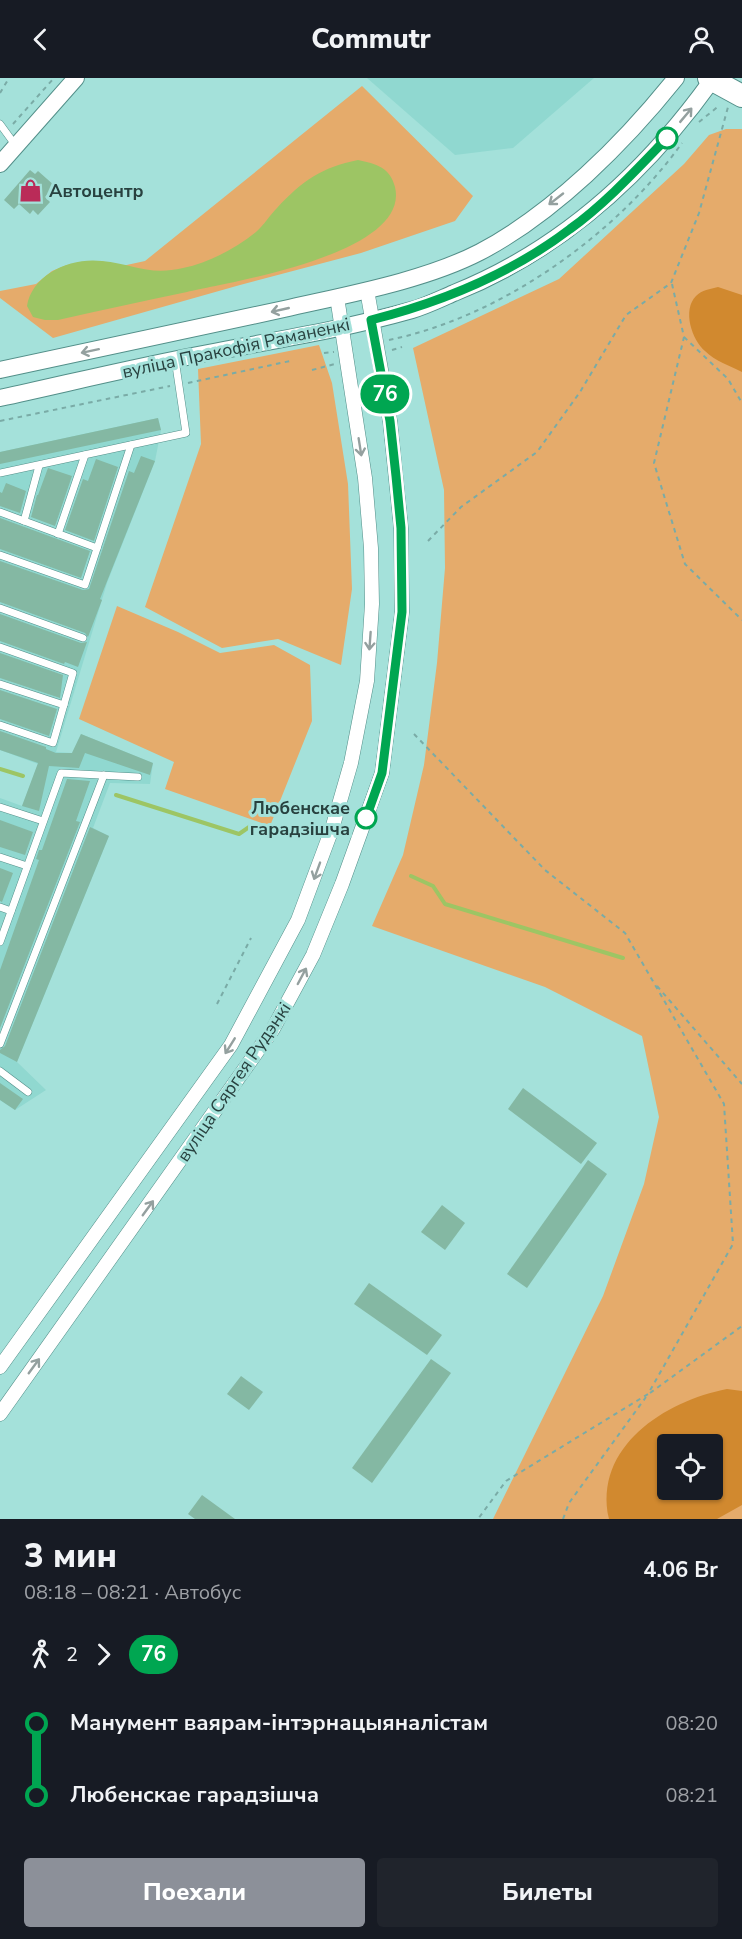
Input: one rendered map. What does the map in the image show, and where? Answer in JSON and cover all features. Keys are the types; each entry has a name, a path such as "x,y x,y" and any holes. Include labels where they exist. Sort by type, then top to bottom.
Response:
{"main road":[{"path":"712,79 731,102"}],"street":[{"path":"0,164 76,78"},
{"name":"вуліца Пракофія Раманенкі","path":"0,370 367,290 426,273 479,252 522,225 562,194 631,129 676,78"},
{"name":"вуліца Пракофія Раманенкі","path":"0,398 175,359 343,327 414,309 467,288 509,268 570,229 632,174 667,138 712,79"},
{"name":"вуліца Сяргея Рудэнкі","path":"0,1414 273,1029 313,955 342,884 382,773 402,612 401,528 390,421 367,290"},
{"name":"вуліца Сяргея Рудэнкі","path":"0,1367 231,1046 298,921 332,829 351,763 367,681 372,604 371,549 365,478 337,297"}],"lane":[{"path":"0,124 16,147"},
{"path":"0,473 186,433 175,359"},
{"path":"0,555 85,585 131,445"},
{"path":"58,534 85,455"},
{"path":"24,521 39,466"},
{"path":"0,512 97,548"},
{"path":"0,608 83,638"},
{"path":"0,647 73,673 53,742 0,725"},
{"path":"0,684 64,705"},
{"path":"0,942 61,773 138,777"},
{"path":"0,1044 104,775"},
{"path":"0,807 43,821"},
{"path":"0,857 27,866"},
{"path":"0,907 11,910"},
{"path":"0,1071 28,1092"}],"path":[{"path":"0,93 9,78"},
{"path":"5,132 54,78"},
{"path":"694,126 731,102"},
{"path":"731,102 699,213 672,283 684,337 654,463 685,564 742,620"},
{"path":"428,541 461,507 537,452 580,392 626,315 672,283"},
{"path":"684,337 728,379 742,403"},
{"path":"384,341 400,338"},
{"path":"386,351 402,347"},
{"path":"0,421 291,361"},
{"path":"312,370 336,364"},
{"path":"414,734 545,870 625,933 724,1104 733,1244 648,1394 568,1503 562,1519"},
{"path":"217,1004 251,938"},
{"path":"653,981 742,1084"},
{"path":"478,1519 506,1481 648,1394 742,1326"}],"shaded area":[{"path":"367,78 594,78 513,148 455,155"},
{"path":"362,86 473,196 455,221 361,253 53,338 0,298 0,291 36,284 52,271 67,265 101,261 122,266 145,261"},
{"path":"726,129 742,129 742,1519 493,1519 603,1296 644,1184 659,1117 642,1036 545,987 372,926 403,855 424,765 437,663 445,568 444,490 413,348 559,279 684,164 709,135"},
{"path":"358,160 376,165 386,171 395,187 392,210 375,230 348,247 276,272 58,320 33,317 27,306 36,285 55,270 66,265 90,260 160,271 192,266 212,259 256,232 286,198 313,176"},
{"path":"718,287 742,295 742,372 709,355 696,340 690,325 690,309 696,296 703,291"},
{"path":"319,345 332,383 348,484 352,589 341,665 278,639 222,648 145,607 201,444 198,369"},
{"path":"158,418 161,430 155,461 107,583 56,752 72,753 81,734 153,763 150,784 110,783 93,828 109,836 17,1062 46,1090 15,1110 0,1100 0,798 22,806 38,764 0,750 0,452"},
{"path":"117,606 220,653 274,645 310,665 312,721 270,826 165,789 174,762 79,719"},
{"path":"727,1389 742,1391 742,1505 717,1519 609,1519 607,1493 612,1470 623,1449 658,1416 680,1404"}],"building":[{"name":"Автоцентр","path":"30,170 35,174 38,171 55,186 45,197 50,202 38,215 33,210 30,214 19,204 14,209 4,200"},
{"path":"158,418 161,430 0,464 0,452"},
{"path":"141,456 155,461 100,599 102,600 88,637 85,633 0,602 0,561 83,590 89,589 129,471 134,473"},
{"path":"96,459 118,467 94,541 65,530 83,479 88,481"},
{"path":"48,468 72,476 55,526 31,517"},
{"path":"6,483 26,491 20,513 0,506 0,492 2,493"},
{"path":"0,518 90,551 81,578 0,549"},
{"path":"0,614 81,643 87,642 78,667 0,641"},
{"path":"0,653 63,675 60,698 0,678"},
{"path":"0,690 57,709 49,736 0,719"},
{"path":"0,731 46,747 56,753 72,753 81,734 153,763 150,775 85,753 79,768 49,766 39,811 22,806 38,763 0,750"},
{"path":"67,779 90,781 76,821 80,822 0,1028 0,970 39,860 36,859 39,850 42,850"},
{"path":"0,820 33,832 25,855 0,847"},
{"path":"90,827 109,836 17,1062 0,1053 0,1050 5,1046"},
{"path":"0,868 13,873 2,902 0,901"},
{"path":"0,1083 23,1099 15,1110 0,1100"},
{"path":"523,1088 597,1143 581,1164 508,1109"},
{"path":"588,1160 607,1174 527,1288 507,1274"},
{"path":"442,1205 465,1223 445,1250 421,1232"},
{"path":"369,1283 442,1335 427,1355 354,1304"},
{"path":"431,1359 451,1373 372,1483 352,1468"},
{"path":"241,1376 263,1392 249,1410 227,1394"},
{"path":"202,1495 235,1519 195,1519 188,1514"}],"waterway":[{"path":"0,769 23,776"},
{"path":"116,795 239,834 252,825 268,830"},
{"path":"411,876 433,886 445,904 623,958"}],"bus line":[{"name":"76","path":"366,818 382,773 402,612 401,528 396,476 390,421 371,320 414,309 509,268 570,229 632,174 667,138"}],"place":[{"name":"Автоцентр","path":"31,191"},
{"name":"Любенскае гарадзішча","path":"366,818"}]}
